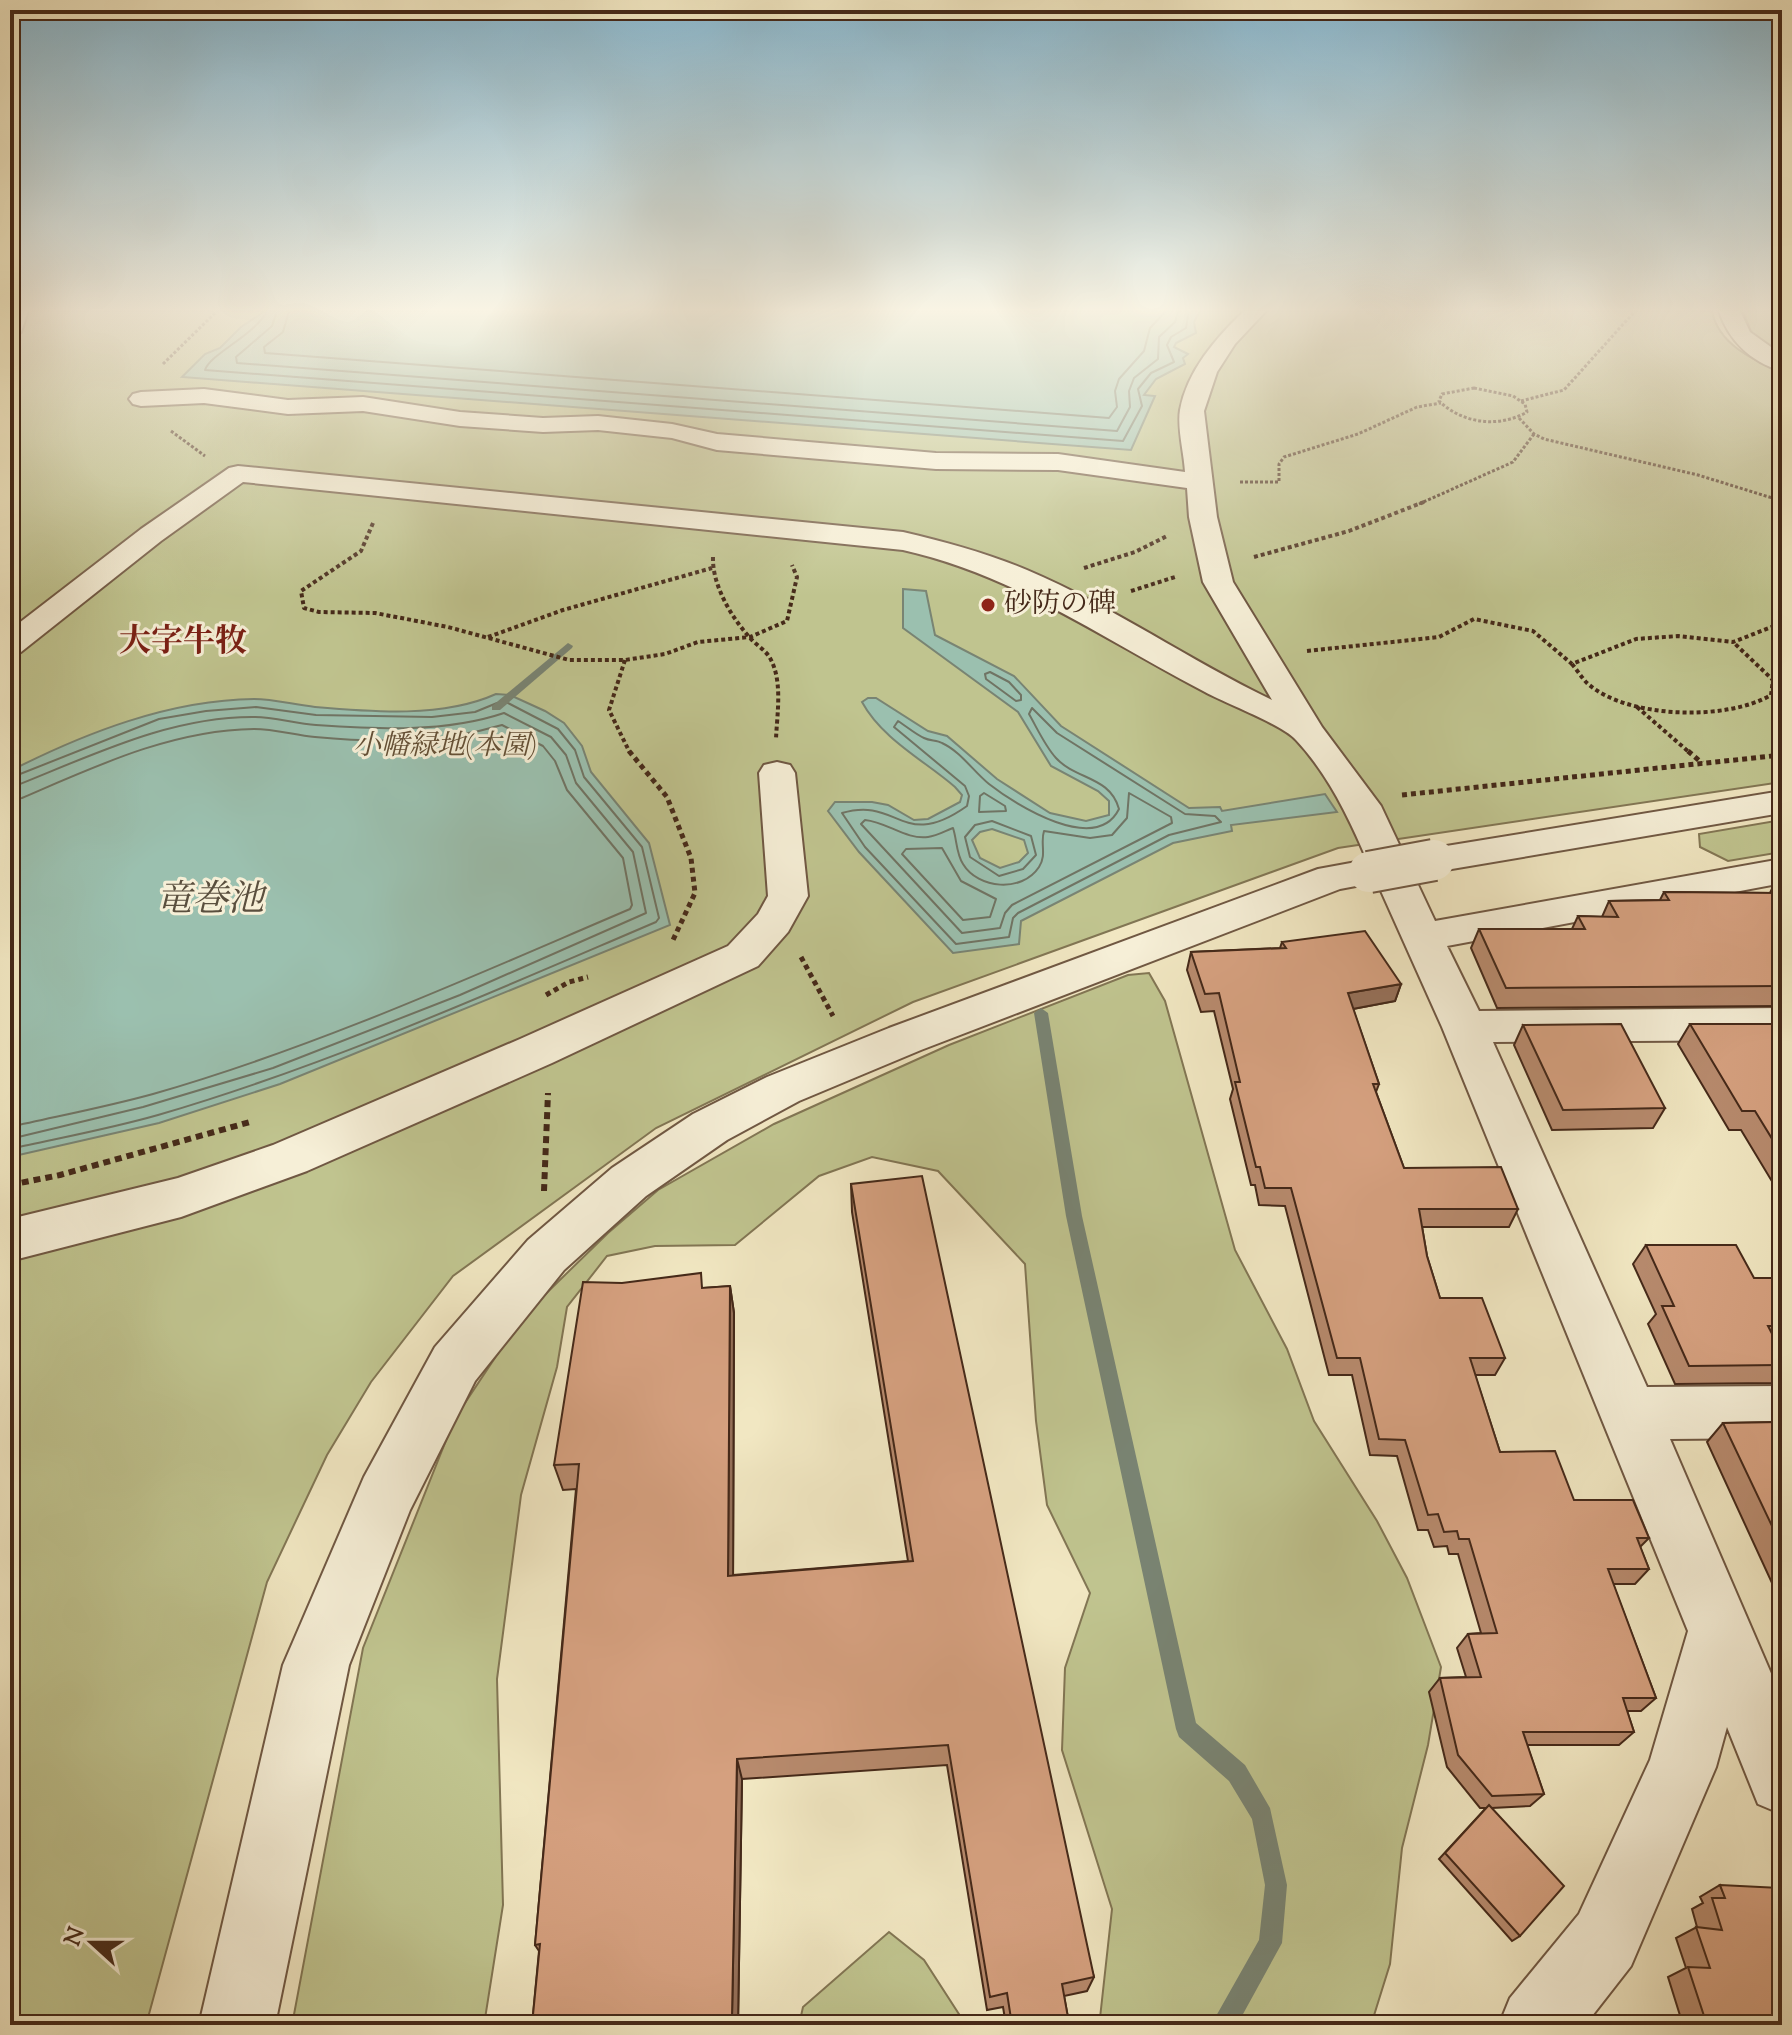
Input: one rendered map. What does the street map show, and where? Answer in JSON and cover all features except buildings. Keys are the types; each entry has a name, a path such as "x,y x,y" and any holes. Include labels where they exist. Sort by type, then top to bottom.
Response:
{"street":[{"path":"280,406 314,406"},
{"path":"376,406 460,419 543,425 598,423 672,431 717,442 936,461 1058,462 1199,481"},
{"path":"1194,406 1203,517 1218,582 1307,730 1357,799 1422,937 1464,1027 1630,1413 1782,1780"},
{"path":"10,645 151,535 238,474 946,549 1020,576 1083,608 1199,676 1307,730"},
{"path":"10,1240 181,1197 290,1158 551,1045 743,956 774,922 788,896 777,773"},
{"path":"237,2025 316,1665 385,1497 455,1364 546,1255 640,1174 710,1127 783,1089 905,1039 1332,878 1782,802"},
{"path":"1422,937 1782,871"},
{"path":"1464,1027 1782,1024"},
{"path":"1630,1413 1782,1412"},
{"path":"1537,2025 1605,1940 1682,1767 1719,1634"}],"path":[{"path":"1199,481 1279,482 1279,464 1284,457 1358,434 1423,406"},
{"path":"1446,406 1461,416 1481,420 1519,418 1527,412 1524,406"},
{"path":"1519,418 1534,434 1698,475 1782,501"},
{"path":"1083,608 1195,570 1215,568 1349,531 1450,492 1513,462 1534,434"},
{"path":"421,492 373,523 361,551 301,591 304,608 319,612 375,613 487,637 569,660 625,660 665,654 698,642 750,637 787,621 797,577 788,555 789,538 815,533"},
{"path":"1020,576 1040,570 1070,572 1100,564 1135,552 1203,517"},
{"path":"761,527 729,541 712,558 712,568 718,588 750,637 769,656 775,676 777,773"},
{"path":"487,637 563,610 712,568"},
{"path":"1261,656 1430,639 1474,619 1495,621 1533,631 1572,664 1575,672 1587,683 1637,706 1702,763"},
{"path":"1572,664 1636,639 1678,636 1733,642 1782,623"},
{"path":"1637,706 1707,713 1759,706 1770,699 1775,689 1773,680 1733,642"},
{"path":"625,660 609,710 625,746 667,797 691,858 695,893 671,944"},
{"path":"1357,799 1782,755"},
{"path":"774,922 787,933 833,1016"},
{"path":"533,1003 569,982 598,974"},
{"path":"544,1200 551,1045"},
{"path":"10,1185 60,1175 258,1119"}],"green space":[{"name":"小幡緑地(本園)","path":"10,406 1782,406 1782,782 1338,848 913,1002 656,1128 453,1276 371,1382 327,1455 267,1582 146,2025 10,2025"},
{"path":"1782,820 1782,852 1728,861 1700,847 1699,834"},
{"path":"1149,973 1165,1001 1235,1250 1287,1349 1314,1421 1377,1521 1407,1578 1441,1667 1428,1745 1402,1848 1390,1964 1371,2025 1091,2025 1100,2018 1112,1909 1062,1750 1065,1668 1090,1593 1047,1505 1036,1421 1025,1264 938,1171 872,1157 819,1176 735,1245 655,1246 607,1256 567,1307 557,1367 521,1495 497,1679 503,1905 484,2025 292,2025 363,1648 455,1418 522,1317 608,1233 658,1190 774,1124 949,1045 1128,975"},
{"path":"889,1932 924,1960 966,2025 799,2025 803,2007"}],"water":[{"path":"559,406 1151,406 1131,450"},
{"path":"903,589 926,591 935,635 1014,676 1061,726 1189,808 1220,807 1222,811 1325,794 1337,812 1231,825 1232,831 1173,843 1021,921 1019,944 953,953 859,852 828,811 835,802 872,802 888,805 914,820 928,819 960,802 962,795 955,787 892,738 862,702 876,698 928,731 947,736 997,779 1050,813 1086,821 1109,815 1109,801 1098,791 1051,766 1018,712 903,628","holes":["992,829 1024,840 1028,853 1019,862 1000,868 980,858 972,840 980,832"]},
{"name":"竜巻池","path":"496,694 510,695 545,711 564,723 582,746 591,772 649,843 670,925 280,1084 159,1123 10,1157 10,771 128,721 191,705 254,699 337,709 407,711 453,707"}],"waterway":[{"path":"496,708 568,646"},
{"path":"1041,1013 1074,1216 1187,1729 1237,1773 1262,1816 1276,1885 1270,1943 1223,2025"}],"place":[{"name":"砂防の碑","path":"988,605"}],"district":[{"name":"大字牛牧","path":"183,643"}]}
